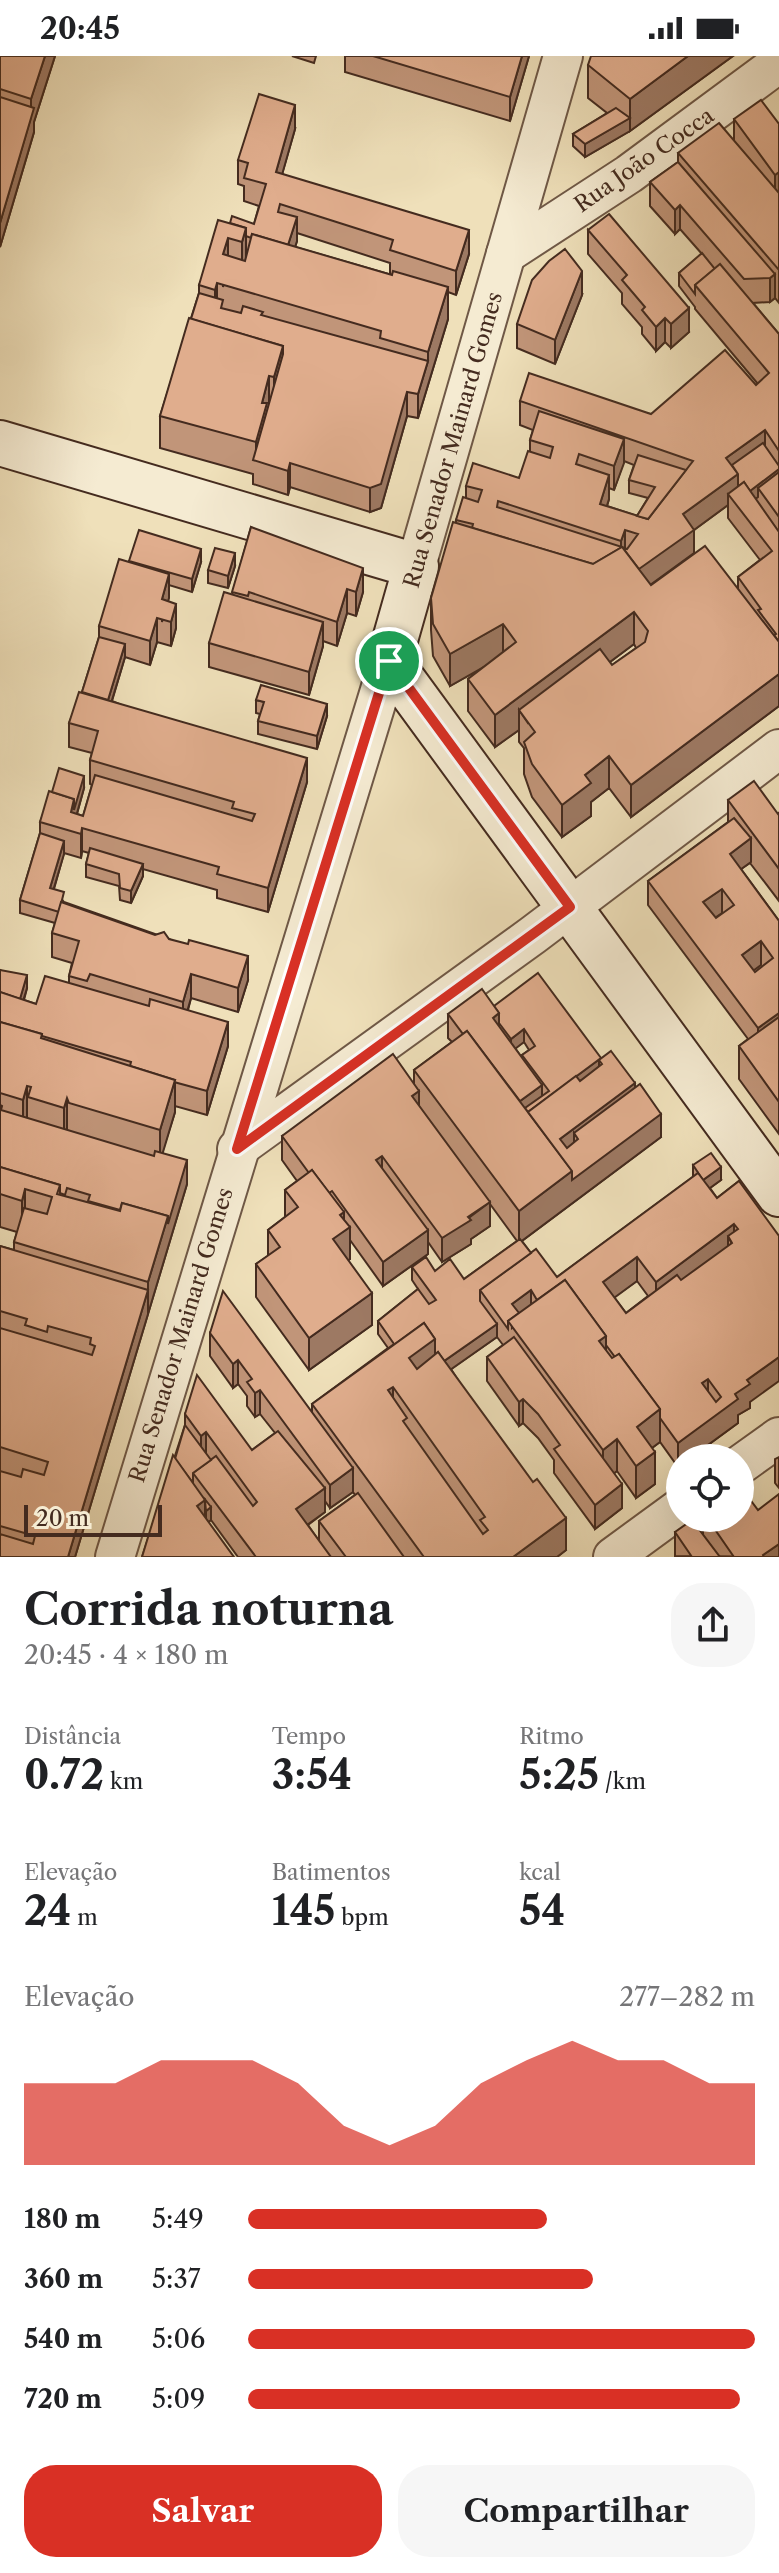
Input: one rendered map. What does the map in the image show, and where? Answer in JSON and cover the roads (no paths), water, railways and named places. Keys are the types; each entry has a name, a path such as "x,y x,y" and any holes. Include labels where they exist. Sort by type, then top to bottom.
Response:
{"street":[{"name":"Rua Senador Mainard Gomes","path":"115,1557 237,1149 389,661 563,56"},
{"name":"Rua João Cocca","path":"506,254 629,174 779,63"},
{"path":"0,443 416,566"},
{"path":"389,661 779,1194"},
{"path":"237,1149 570,907 779,749"},
{"path":"754,1455 779,1437"},
{"path":"613,1557 666,1518"}]}
